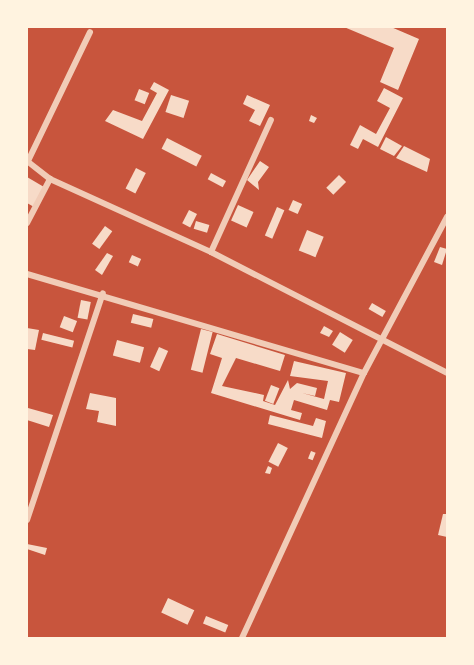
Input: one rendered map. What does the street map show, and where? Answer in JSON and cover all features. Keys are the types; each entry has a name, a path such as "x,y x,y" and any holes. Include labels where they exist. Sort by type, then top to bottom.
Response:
{"street":[{"path":"90,32 28,161 50,179 212,252 380,340 447,372"},
{"path":"212,252 271,120"},
{"path":"27,223 50,179"},
{"path":"242,638 380,340 447,216"},
{"path":"27,274 103,293 364,373"},
{"path":"27,520 103,293"}],"building":[{"path":"344,27 391,27 419,39 398,90 380,82 394,48"},
{"path":"154,82 169,90 143,139 105,121 113,110 142,121 157,93 150,89"},
{"path":"384,88 403,98 378,147 363,139 358,149 350,145 360,125 376,134 390,108 377,101"},
{"path":"139,89 149,93 145,104 135,100"},
{"path":"171,95 189,101 184,118 165,112"},
{"path":"247,95 270,105 260,126 249,121 255,110 243,104"},
{"path":"311,115 317,118 314,123 309,121"},
{"path":"386,137 402,146 394,156 380,149"},
{"path":"167,138 202,156 196,166 162,149"},
{"path":"404,146 430,159 427,172 396,158"},
{"path":"260,161 269,167 258,182 259,190 247,180"},
{"path":"136,168 146,173 135,193 126,188"},
{"path":"211,173 226,181 223,187 208,179"},
{"path":"339,175 346,182 333,195 326,188"},
{"path":"27,177 44,187 34,207 27,203"},
{"path":"293,200 302,204 298,214 289,210"},
{"path":"238,205 254,212 247,227 231,221"},
{"path":"277,207 284,210 272,239 265,236"},
{"path":"189,210 197,214 190,227 182,223"},
{"path":"196,221 209,225 207,233 194,229"},
{"path":"105,226 112,231 99,249 92,244"},
{"path":"307,230 324,237 315,257 299,250"},
{"path":"440,247 447,249 442,265 434,262"},
{"path":"107,253 113,256 102,275 95,270"},
{"path":"132,255 141,259 138,266 129,262"},
{"path":"81,300 91,302 87,320 78,318"},
{"path":"372,303 386,311 382,317 368,309"},
{"path":"133,314 153,319 151,328 131,323"},
{"path":"64,316 77,321 73,332 60,327"},
{"path":"324,326 333,331 329,337 320,333"},
{"path":"27,328 39,330 35,350 27,349"},
{"path":"201,329 213,332 202,373 191,370"},
{"path":"340,332 353,340 345,353 332,345"},
{"path":"43,333 74,341 72,348 41,340"},
{"path":"217,334 285,355 280,371 236,358 222,386 264,395 263,401 275,405 288,380 290,389 297,383 317,388 315,396 302,393 324,399 328,381 290,376 294,361 346,373 339,402 330,400 327,410 294,400 291,410 302,413 300,420 211,393 222,358 210,354"},
{"path":"117,340 144,347 140,363 113,355"},
{"path":"159,347 168,351 159,371 150,367"},
{"path":"271,385 279,388 273,404 265,401"},
{"path":"90,393 116,398 116,426 97,422 99,411 86,409"},
{"path":"28,408 53,415 49,427 27,420"},
{"path":"270,415 313,426 316,418 326,421 322,438 268,424"},
{"path":"278,443 288,448 278,467 268,462"},
{"path":"311,451 316,453 313,460 308,458"},
{"path":"268,466 272,468 270,474 265,473"},
{"path":"443,514 447,514 447,537 438,535"},
{"path":"27,544 47,548 45,555 27,549"},
{"path":"168,598 194,610 188,625 161,613"},
{"path":"206,616 228,625 225,632 203,623"}]}
